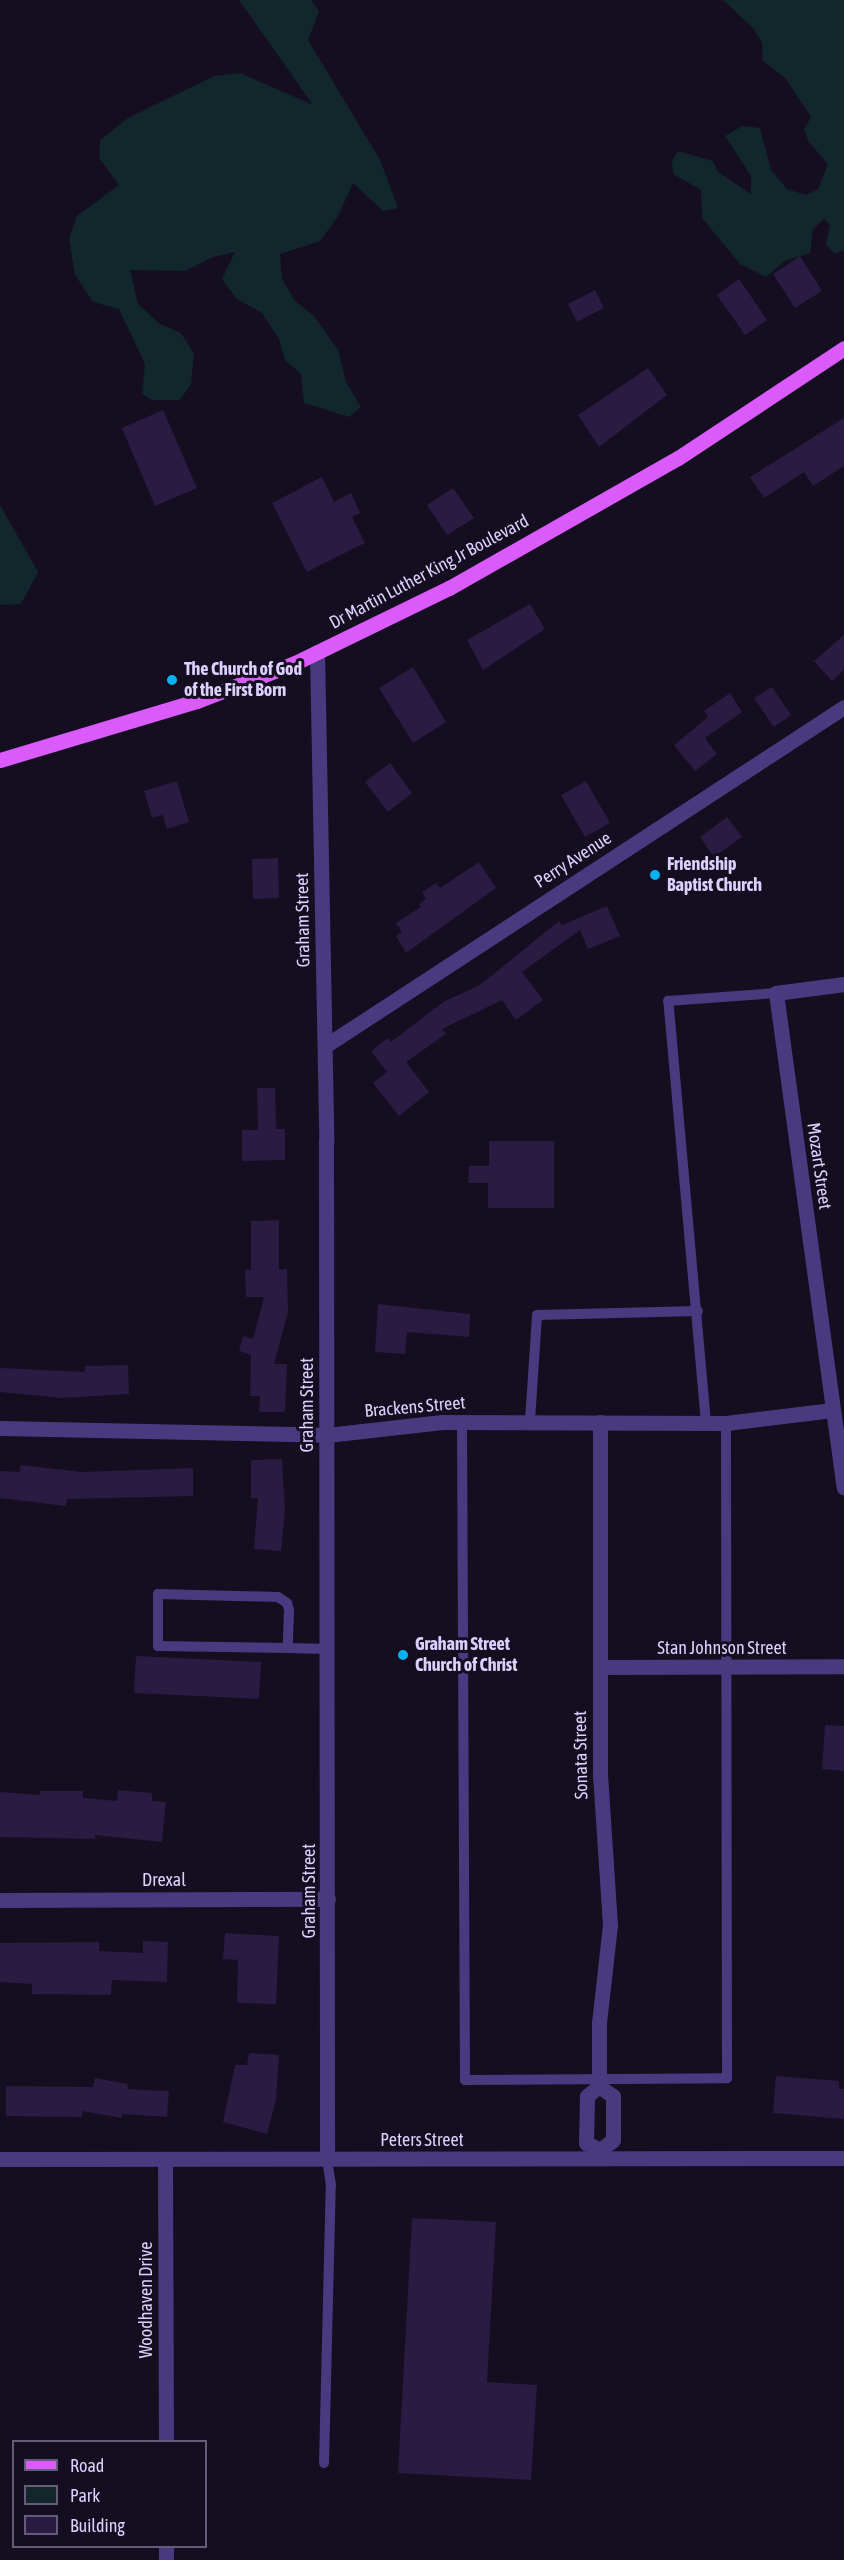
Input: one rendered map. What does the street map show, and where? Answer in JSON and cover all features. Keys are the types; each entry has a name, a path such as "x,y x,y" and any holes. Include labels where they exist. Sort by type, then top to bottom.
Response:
{"main road":[{"name":"Dr Martin Luther King Jr Boulevard","path":"0,760 197,701 317,652 449,588 648,475 844,348"}],"street":[{"name":"Graham Street","path":"317,652 325,1046 328,1648 327,2159"},
{"name":"Perry Avenue","path":"325,1046 844,707"},
{"path":"777,993 844,984"},
{"name":"Mozart Street","path":"777,993 844,1487"},
{"name":"Brackens Street","path":"0,1428 327,1435 462,1421 726,1423 832,1410"},
{"name":"Sonata Street","path":"600,1422 600,1776 610,1925 599,2023 599,2083 587,2096 586,2143 600,2155"},
{"name":"Stan Johnson Street","path":"600,1667 844,1666"},
{"name":"Drexal","path":"0,1900 328,1899"},
{"path":"599,2083 613,2096 613,2140 600,2155"},
{"name":"Peters Street","path":"0,2159 327,2159 600,2155 844,2158"},
{"name":"Woodhaven Drive","path":"165,2159 166,2440"}],"lane":[{"path":"706,1423 698,1311 668,1001 777,993"},
{"path":"530,1421 537,1315 698,1311"},
{"path":"462,1421 465,2080 599,2083 728,2078 726,1423"},
{"path":"288,1648 289,1610 287,1603 278,1597 158,1594 158,1646 288,1648 328,1648"},
{"path":"324,2463 331,2185 327,2159"}],"green space":[{"path":"239,0 311,0 319,11 308,40 380,160 398,208 383,211 353,183 338,216 320,241 280,254 282,279 295,301 314,316 338,350 346,382 361,407 349,417 304,403 301,374 285,360 279,339 262,313 237,299 222,279 235,252 213,257 185,271 130,270 138,304 160,324 181,333 194,354 191,384 180,400 152,400 142,394 145,364 119,309 93,302 75,275 69,238 77,216 119,185 99,158 100,140 128,118 214,76 240,73 313,105"},
{"path":"723,0 844,0 844,250 835,254 826,245 830,225 824,219 813,229 810,253 785,261 766,277 740,264 702,218 701,190 673,174 672,161 678,151 713,161 718,172 751,194 751,176 725,136 742,126 760,128 771,170 787,189 806,195 818,189 828,164 809,142 804,130 811,117 786,79 763,61 762,42 752,27"},
{"path":"0,505 38,572 21,604 0,605"}],"building":[{"path":"800,256 822,291 795,308 773,274"},
{"path":"739,279 767,320 745,335 717,295"},
{"path":"595,290 604,308 577,322 568,304"},
{"path":"648,368 667,395 599,447 578,415"},
{"path":"163,410 197,488 155,506 122,428"},
{"path":"844,418 844,466 813,486 804,472 764,498 750,477"},
{"path":"322,477 334,502 351,493 360,513 352,517 365,543 307,572 272,503"},
{"path":"453,488 474,518 447,535 427,505"},
{"path":"530,604 545,629 483,670 467,640"},
{"path":"844,635 844,670 832,681 814,661"},
{"path":"413,667 446,722 413,743 379,688"},
{"path":"772,687 791,715 774,727 754,698"},
{"path":"730,693 742,712 705,738 717,754 695,771 674,745 708,717 704,711"},
{"path":"390,763 412,793 388,812 365,782"},
{"path":"177,781 189,822 167,829 163,815 152,818 144,791"},
{"path":"586,781 610,823 585,837 561,795"},
{"path":"727,817 742,837 714,857 700,837"},
{"path":"278,858 279,898 253,899 252,859"},
{"path":"479,862 496,888 406,953 396,936 402,932 396,923 421,907 419,904 426,899 422,892 436,883 440,888"},
{"path":"607,906 620,936 588,949 580,930 522,972 543,1000 516,1020 502,1000 442,1029 446,1034 406,1062 429,1092 399,1116 373,1083 387,1072 371,1051 388,1038 391,1042 443,1002 480,985 559,921 562,925"},
{"path":"257,1088 275,1088 276,1129 285,1129 285,1160 242,1161 242,1130 258,1130"},
{"path":"489,1141 554,1141 554,1208 488,1208 488,1183 468,1183 469,1166 489,1166"},
{"path":"279,1220 279,1270 287,1269 288,1312 274,1364 287,1364 285,1412 259,1412 260,1396 250,1396 251,1355 239,1351 243,1336 253,1339 264,1297 246,1297 245,1270 251,1270 251,1221"},
{"path":"378,1304 470,1314 469,1337 407,1332 405,1354 375,1352"},
{"path":"128,1365 129,1394 62,1398 0,1392 0,1368 85,1372 85,1366"},
{"path":"282,1459 285,1511 281,1551 254,1549 258,1498 251,1498 251,1460"},
{"path":"20,1465 82,1472 193,1468 193,1496 67,1499 66,1506 0,1498 0,1471 20,1472"},
{"path":"136,1656 261,1662 259,1699 134,1693"},
{"path":"825,1725 844,1726 844,1771 822,1769"},
{"path":"118,1790 152,1793 152,1801 166,1802 162,1842 95,1835 95,1839 0,1837 0,1792 40,1795 40,1791 83,1791 83,1798 117,1801"},
{"path":"225,1933 279,1936 276,2004 237,2003 238,1960 223,1959"},
{"path":"143,1941 168,1942 167,1982 112,1980 111,1995 32,1994 32,1984 0,1982 0,1943 99,1942 99,1951 143,1953"},
{"path":"249,2053 279,2055 276,2100 267,2134 223,2122 235,2065 247,2065"},
{"path":"776,2076 839,2081 839,2088 844,2089 844,2119 773,2113"},
{"path":"95,2078 128,2084 127,2089 169,2091 167,2117 122,2114 122,2118 82,2111 82,2117 6,2116 6,2086 93,2087"},
{"path":"412,2218 496,2222 487,2382 537,2385 531,2480 398,2473"}],"place":[{"name":"The Church of God of the First Born","path":"172,680"},
{"name":"Friendship Baptist Church","path":"655,875"},
{"name":"Graham Street Church of Christ","path":"403,1655"}]}
